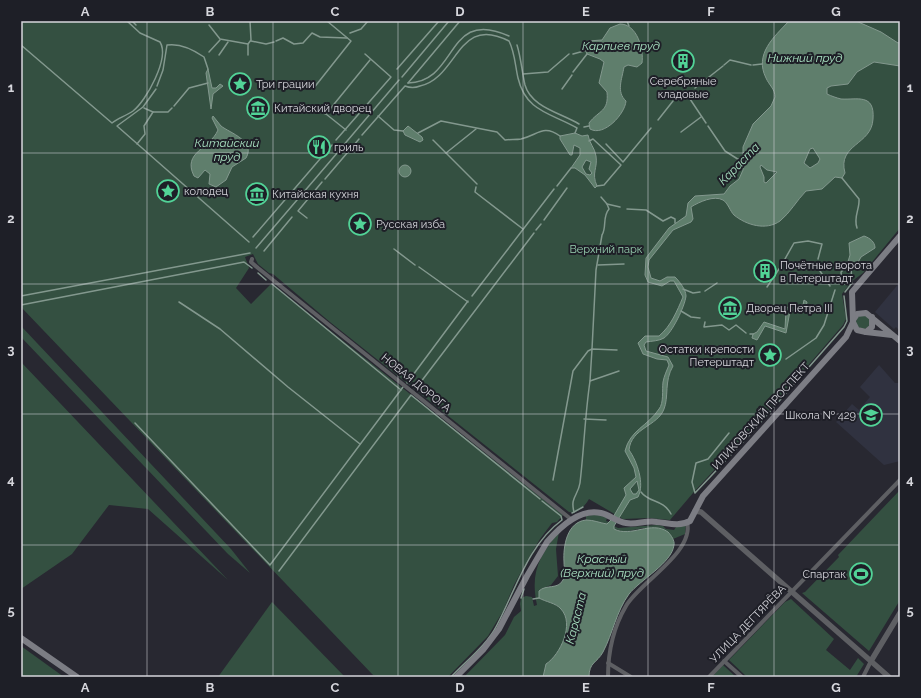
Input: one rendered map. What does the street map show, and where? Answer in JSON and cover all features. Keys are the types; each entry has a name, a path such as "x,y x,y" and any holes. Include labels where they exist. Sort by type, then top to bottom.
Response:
{"main road":[{"name":"ИЛИКОВСКИЙ ПРОСПЕКТ","path":"688,522 703,496 846,337 853,321 851,297 855,288 900,236"},
{"path":"866,332 857,330 853,321 859,313 870,315 898,339"},
{"path":"866,332 872,327 873,323 870,315"},
{"path":"846,337 854,332 866,332 888,333 898,339"},
{"path":"456,677 493,638 547,542 556,532 572,520 591,512 601,513 628,524 652,521 677,524 688,522"},
{"path":"21,638 77,677"}],"street":[{"name":"НОВАЯ ДОРОГА","path":"252,259 251,262 258,268 572,520"},
{"name":"УЛИЦА ДЕГТЯРЁВА","path":"709,677 900,480"},
{"path":"695,511 701,512 889,677"},
{"path":"608,677 608,663 615,629 626,605 680,549 689,526 688,522"},
{"path":"863,677 900,613"},
{"path":"724,661 742,677"},
{"path":"608,663 631,677"}],"shaded area":[{"path":"900,282 900,331 896,327 894,329 875,312"},
{"name":"Школа № 429","path":"879,365 895,383 900,383 900,461 884,465 836,422 852,404 859,410 870,397 860,387"}],"green space":[{"name":"Верхний парк","path":"21,21 900,21 900,228 863,273 851,282 842,294 846,319 843,325 773,406 670,520 649,518 623,519 589,499 578,511 569,512 330,322 273,274 269,273 258,264 253,254 245,257 249,268 236,288 251,304 271,284 563,515 557,522 552,523 540,539 514,585 503,611 488,636 448,677 380,677 373,675 21,307"},
{"path":"860,315 866,315 870,319 870,325 866,329 860,329 856,325 856,319"},
{"path":"21,326 231,549 250,573 228,554 21,337"},
{"path":"21,362 228,580 148,509 109,505 72,554 21,589"},
{"name":"Спартак","path":"900,490 900,600 869,651 802,593 805,592 839,557 838,555"},
{"path":"600,514 607,518 606,521 609,522 607,524 586,520 586,516"},
{"path":"686,524 685,534 673,539 667,532 643,528 624,532 614,529 614,526 618,528 657,525 663,526 666,529 674,530 676,527"},
{"path":"559,532 556,549 558,576 551,585 541,589 539,598 556,605 561,609 565,615 567,623 561,647 546,664 543,677 464,677 505,635 514,617 521,611 521,598 526,596 532,597 534,606 537,605 535,583 538,566 541,557"},
{"path":"791,599 834,639 826,650 850,670 858,658 864,664 856,677 747,677 729,660 785,602"},
{"path":"272,602 345,677 218,677"},
{"path":"21,646 64,677 21,677"},
{"path":"723,665 736,677 712,677"}],"water":[{"path":"789,21 856,21 881,32 898,43 900,42 900,66 874,62 857,72 848,84 831,86 827,88 827,94 836,98 859,99 868,102 873,111 871,128 862,140 850,150 846,156 844,163 845,173 842,178 835,177 822,189 806,191 784,218 769,226 756,226 744,222 734,215 723,200 715,198 702,201 691,207 693,219 691,222 673,230 649,260 648,267 651,278 660,281 667,277 675,277 685,291 686,296 678,319 671,331 664,338 646,342 644,345 646,351 668,357 673,366 668,377 666,399 661,415 639,432 631,443 629,450 635,460 639,473 641,486 640,492 638,497 630,500 614,526 614,529 627,532 648,528 661,529 668,532 674,545 672,552 662,565 629,594 618,615 601,656 590,668 589,677 543,677 546,664 561,647 567,623 565,615 561,609 554,604 539,598 539,591 558,585 563,580 565,574 564,549 570,530 574,525 586,520 607,524 612,519 626,495 624,488 636,477 634,468 625,451 627,444 635,433 655,415 662,403 663,382 669,365 667,360 657,359 643,354 638,343 645,336 659,336 667,328 683,297 674,281 670,281 662,286 648,282 645,275 646,258 669,228 686,216 688,203 695,196 724,194 730,186 739,179 743,170 743,147 753,124 771,106 775,97 763,69 762,61 764,54 767,46","holes":["813,148 820,159 818,163 810,168 804,163 810,149","761,165 767,170 777,172 766,183 764,182 764,177 760,167","637,481 639,490 636,494 633,494 630,489"]},
{"name":"Карпиев пруд","path":"620,24 631,28 638,38 642,51 642,63 637,67 628,65 624,67 620,89 621,94 626,101 625,106 618,118 613,123 601,130 596,131 590,129 589,123 605,107 607,99 607,92 599,83 604,62 587,54 583,45 588,41 602,40 610,28"},
{"path":"208,69 212,88 216,88 220,84 223,86 213,94 211,109 206,73"},
{"name":"Китайский пруд","path":"213,116 221,126 241,138 248,147 246,158 232,167 226,180 216,187 209,184 210,174 205,170 198,178 194,176 191,168 194,156 209,142 218,130 212,118"},
{"path":"408,126 422,137 423,140 420,142 405,135 403,131"},
{"path":"575,133 582,136 588,135 596,156 595,181 597,186 595,188 585,175 575,168 571,168 580,155 580,148 574,145 572,155 570,155 560,139 560,136","holes":["586,160 591,162 589,169 592,173 590,175 586,174 582,167"]},
{"path":"403,165 407,165 411,171 407,177 403,177 399,173 399,169"},
{"path":"864,236 872,240 875,248 861,257 856,266 851,269 847,265 850,255 849,243"},
{"path":"804,300 807,302 806,307 790,311 786,333 765,326 757,340 752,338 753,334 757,332 764,322 785,329 786,310 779,311 775,309 803,305"}],"waterway":[{"path":"21,45 112,123 130,113 138,106 150,89 162,58 160,42 140,33 127,21"},
{"path":"132,21 136,25"},
{"path":"209,25 220,39 248,44 251,40 250,21"},
{"path":"313,89 351,41 327,21"},
{"path":"350,33 361,29 368,21"},
{"path":"397,69 439,21"},
{"path":"402,77 449,21"},
{"path":"408,83 460,21"},
{"path":"627,21 629,26"},
{"path":"408,83 424,80 436,71 462,38 473,31 488,30 509,36"},
{"path":"276,41 283,38 294,44 303,43 312,33 320,37 347,38"},
{"path":"362,135 405,86 416,87 433,80 443,71 468,41 479,35 492,35 509,41 514,55 518,78 527,98 533,105 549,115 577,128 575,133"},
{"path":"209,52 220,40"},
{"path":"251,41 266,44 274,42"},
{"path":"219,55 228,42"},
{"path":"248,44 248,55"},
{"path":"157,86 163,70 167,45 182,46 196,52 204,57 208,69"},
{"path":"517,45 528,93 533,99 548,109 579,124"},
{"path":"573,54 584,51"},
{"path":"336,140 391,77 365,54"},
{"path":"523,74 548,72 569,54"},
{"path":"573,72 587,54"},
{"path":"326,114 370,60"},
{"path":"724,65 730,60 751,65"},
{"name":"Нижний пруд","path":"753,65 762,64"},
{"path":"695,88 723,66"},
{"path":"562,89 572,75"},
{"path":"342,147 399,80"},
{"path":"174,106 189,88 208,83"},
{"path":"156,89 143,107 117,126 249,242"},
{"path":"688,96 706,123"},
{"path":"658,120 673,101"},
{"path":"144,108 153,112 168,112 172,108"},
{"path":"311,109 326,114 346,130"},
{"path":"137,144 145,134 144,126 153,112"},
{"path":"378,116 394,130 403,131"},
{"path":"681,132 701,117"},
{"path":"418,133 441,121 497,132 505,140 521,139 545,131 549,131 560,136"},
{"path":"584,127 589,126"},
{"name":"Караста","path":"708,126 725,151 744,163"},
{"path":"606,144 623,162 651,128"},
{"path":"446,153 476,129"},
{"path":"325,179 359,139"},
{"path":"589,141 593,139 621,165 604,185 597,186"},
{"path":"433,140 477,184"},
{"path":"253,237 332,145"},
{"path":"256,248 338,152"},
{"path":"557,186 571,168"},
{"path":"842,178 859,199 856,217 857,228"},
{"path":"307,218 298,211 322,182"},
{"path":"476,187 475,192 523,229"},
{"path":"544,220 567,188"},
{"path":"472,296 554,189"},
{"path":"601,197 607,204 620,207"},
{"path":"553,480 573,371 588,351 592,349 596,270 606,215 609,209 607,204"},
{"path":"627,209 646,210 663,221 671,217 675,219 675,223"},
{"path":"264,251 292,217"},
{"path":"536,230 541,224"},
{"path":"417,387 534,233"},
{"path":"767,287 794,243 808,241 822,244 818,259"},
{"path":"600,248 611,253 624,252"},
{"path":"394,249 415,265"},
{"path":"21,296 250,253"},
{"path":"21,305 244,262 252,268"},
{"path":"818,263 820,271 830,286"},
{"path":"598,265 624,264"},
{"path":"842,282 841,272 848,266"},
{"path":"419,267 468,302"},
{"path":"845,292 852,283 851,268"},
{"path":"258,273 266,280"},
{"path":"705,291 717,283"},
{"path":"272,284 401,390"},
{"path":"683,289 693,293 700,292"},
{"path":"786,359 816,338 824,325 835,290"},
{"path":"729,433 708,459 696,463 692,482 695,493 745,440 844,327 847,321 844,296"},
{"path":"407,383 468,301"},
{"path":"179,302 220,329 288,387 360,444"},
{"path":"681,311 691,317 700,318"},
{"path":"705,322 704,327 722,325 729,330 736,325 746,333"},
{"path":"617,350 592,349 590,381 619,371"},
{"path":"762,357 779,359"},
{"path":"572,513 574,512 573,503 580,483 590,381"},
{"path":"135,423 270,565 403,387"},
{"path":"279,571 411,395 540,499"},
{"path":"584,419 606,420"},
{"path":"641,492 648,498 660,503 668,509 671,514"},
{"path":"451,677 482,646 493,632 524,568 540,542 550,530 562,520 561,516 542,501"},
{"path":"574,512 583,507"},
{"path":"521,598 524,589"},
{"path":"533,599 539,598"}],"place":[{"name":"Серебряные кладовые","path":"683,61"},
{"name":"Три грации","path":"240,84"},
{"name":"Китайский дворец","path":"258,108"},
{"name":"гриль","path":"319,147"},
{"name":"колодец","path":"168,191"},
{"name":"Китайская кухня","path":"257,194"},
{"name":"Русская изба","path":"360,224"},
{"name":"Почётные ворота в Петерштадт","path":"765,271"},
{"name":"Дворец Петра III","path":"730,308"},
{"name":"Остатки крепости Петерштадт","path":"770,355"},
{"name":"Школа № 429","path":"871,415"},
{"name":"Спартак","path":"861,574"}],"water label":[{"name":"Красный (Верхний) пруд","path":"602,566"}]}
